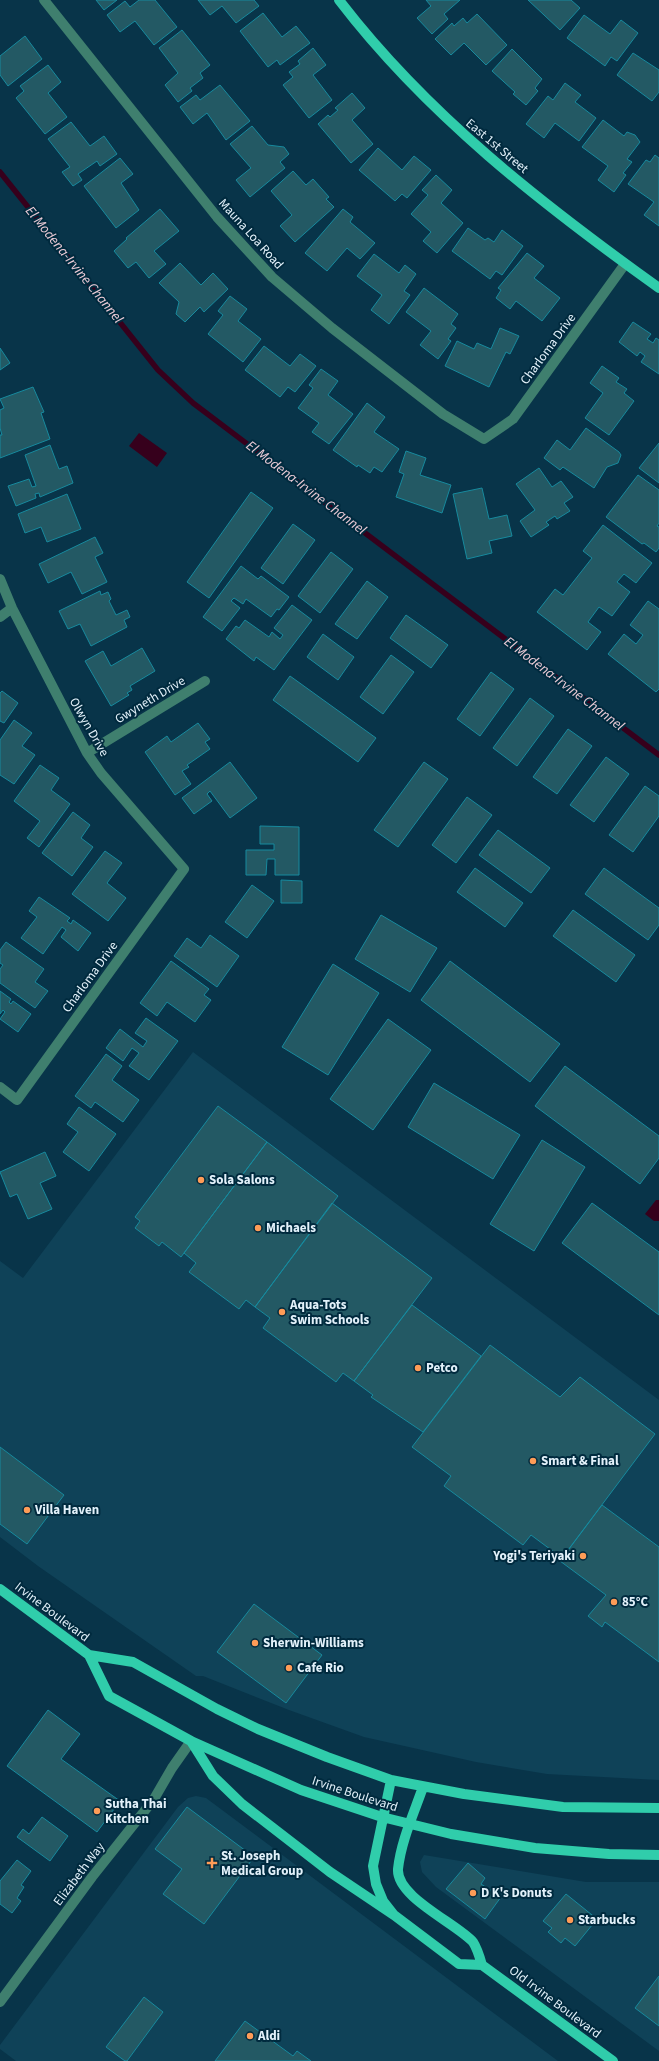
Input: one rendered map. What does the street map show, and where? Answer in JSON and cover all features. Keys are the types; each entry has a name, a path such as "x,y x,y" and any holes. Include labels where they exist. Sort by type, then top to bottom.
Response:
{"main road":[{"name":"East 1st Street","path":"339,0 390,62 458,131 555,211 659,288"},
{"name":"Irvine Boulevard","path":"0,1589 88,1655 109,1696 191,1741 301,1790 382,1817 451,1834 535,1848 609,1854 659,1855"},
{"name":"Irvine Boulevard","path":"88,1655 133,1662 211,1706 258,1729 327,1757 391,1780 423,1787 563,1807 659,1808"},
{"path":"191,1741 213,1776 242,1804 330,1872 394,1916 459,1964 482,1965 473,1943 410,1894 400,1881 398,1871 410,1824 423,1787"},
{"path":"391,1780 382,1817 373,1866 376,1884 383,1901 394,1916"},
{"name":"Old Irvine Boulevard","path":"482,1965 613,2061"}],"street":[{"name":"Mauna Loa Road","path":"44,0 217,217 272,276 332,328 443,414 484,440"},
{"name":"Charloma Drive","path":"484,440 513,419 625,264"},
{"name":"Olwyn Drive","path":"0,579 12,608 87,753 101,774 184,869"},
{"path":"0,617 12,608"},
{"name":"Gwyneth Drive","path":"87,753 205,681"},
{"name":"Charloma Drive","path":"0,1087 17,1100 184,869"},
{"name":"Elizabeth Way","path":"0,2002 92,1878 154,1799 172,1768 191,1741"}],"shaded area":[{"path":"139,433 167,453 157,467 129,446"},
{"path":"193,1052 659,1400 659,1780 547,1774 476,1762 364,1737 289,1710 203,1676 196,1676 38,1566 0,1537 0,1261 23,1278"},
{"path":"656,1200 659,1200 659,1221 654,1221 645,1214"},
{"path":"196,1796 206,1798 558,2061 16,2061 0,2049 0,2045 178,1807 188,1798"},
{"path":"424,1855 586,1882 659,1882 659,2051 436,1887 422,1872 420,1862"}],"building":[{"path":"96,0 117,0 104,10"},
{"path":"139,0 155,0 177,27 154,45 135,21 120,32 107,15 125,1 130,7"},
{"path":"198,0 254,0 259,6 236,23 222,6 210,15"},
{"path":"426,0 460,0 444,14 448,19 432,34 417,18 431,6"},
{"path":"528,0 571,0 580,8 560,30"},
{"path":"263,13 282,37 296,26 310,43 280,65 277,60 268,67 240,31"},
{"path":"477,14 507,45 486,65 464,43 451,55 435,39 452,23 454,26 463,18 467,23"},
{"path":"584,15 610,34 621,20 638,33 617,61 611,57 605,66 567,38"},
{"path":"182,30 210,65 200,73 203,78 190,88 192,91 178,102 165,85 178,73 159,48"},
{"path":"25,36 42,59 8,86 0,75 0,56"},
{"path":"313,48 326,65 313,75 332,100 309,118 283,85 293,77 289,72 300,64 298,61"},
{"path":"512,49 542,79 535,88 538,91 526,105 513,94 515,92 492,71"},
{"path":"633,53 659,70 659,92 652,101 617,75"},
{"path":"48,65 61,82 48,93 67,117 45,134 16,98 24,91 20,86"},
{"path":"565,83 581,95 575,102 596,118 579,141 555,123 544,138 526,124 548,96 553,100"},
{"path":"220,85 250,121 226,140 207,113 193,124 180,107 196,95 200,100"},
{"path":"352,93 365,108 352,120 373,144 351,163 318,124 328,115 330,117 338,110 335,108"},
{"path":"603,120 624,136 627,132 635,135 640,142 627,159 632,162 623,173 626,175 614,192 598,180 608,166 582,147"},
{"path":"71,122 90,146 104,136 117,154 100,166 97,161 78,174 82,180 73,186 62,172 70,167 48,139"},
{"path":"252,126 268,145 284,147 289,154 280,162 285,168 250,197 236,180 251,168 230,144"},
{"path":"378,148 402,170 414,156 431,170 407,198 402,194 395,201 359,170"},
{"path":"655,155 659,158 659,226 644,215 654,202 628,184 646,160 650,162"},
{"path":"120,158 133,174 121,183 139,210 116,228 84,186"},
{"path":"293,171 306,185 313,179 329,197 326,199 334,207 295,242 280,226 292,215 271,191"},
{"path":"436,175 452,190 441,203 463,223 437,253 423,241 431,232 411,214 428,195 422,190"},
{"path":"160,209 179,231 154,251 166,264 149,278 136,262 128,268 114,251 127,239 126,238"},
{"path":"343,209 353,217 350,222 375,243 360,259 347,248 327,271 305,253"},
{"path":"468,228 485,240 488,238 494,242 502,230 523,246 502,275 496,271 490,279 452,251"},
{"path":"527,253 544,266 534,278 560,298 542,321 516,301 510,309 496,298 501,290 498,288"},
{"path":"374,254 399,273 405,265 416,274 404,291 410,295 389,324 371,310 382,295 357,276"},
{"path":"180,263 201,285 213,273 228,289 204,312 200,307 185,322 176,314 179,302 159,283"},
{"path":"424,288 458,314 451,324 456,328 448,339 451,341 438,359 420,345 431,331 406,312"},
{"path":"230,296 247,309 238,321 261,339 243,362 208,334 223,315 218,311"},
{"path":"633,322 651,334 647,339 653,343 656,338 659,340 659,374 641,362 645,356 640,352 637,356 619,342"},
{"path":"500,328 519,336 510,354 506,352 489,387 445,366 457,341 474,349 477,343 491,349"},
{"path":"264,346 290,366 300,354 316,366 295,392 288,387 280,397 245,370"},
{"path":"0,348 10,363 0,370"},
{"path":"602,366 619,378 616,382 627,389 624,393 634,401 609,435 585,418 603,393 590,383"},
{"path":"321,369 338,381 328,395 353,414 329,444 312,432 319,423 298,408 313,388 309,385"},
{"path":"33,387 44,412 41,413 50,439 0,458 0,435 2,435 0,428 0,410 4,408 0,399"},
{"path":"367,403 385,417 374,432 399,449 382,472 374,467 370,473 358,465 357,467 333,450"},
{"path":"586,428 621,455 618,463 607,467 594,488 563,467 560,470 544,458 557,440 570,450"},
{"path":"659,443 659,483 639,468"},
{"path":"50,445 59,469 67,466 73,483 40,497 39,493 35,494 36,498 16,506 8,486 29,479 32,487 36,486 25,455"},
{"path":"406,451 426,458 420,475 451,485 442,513 396,497 404,474 399,472"},
{"path":"539,468 552,487 561,481 573,497 564,503 570,511 557,519 555,516 546,522 549,525 531,537 520,521 535,510 516,484"},
{"path":"638,475 659,490 659,523 657,526 659,527 659,548 656,552 644,543 642,544 606,517"},
{"path":"482,488 489,519 507,515 512,536 489,541 492,553 467,559 453,494"},
{"path":"251,492 273,508 209,598 187,582"},
{"path":"67,494 81,529 47,542 41,527 25,533 18,514"},
{"path":"293,524 315,540 283,584 261,568"},
{"path":"603,525 652,563 636,583 624,574 617,582 630,592 612,616 599,607 588,622 601,632 587,650 537,612 555,589 563,595 592,558 583,551"},
{"path":"95,537 103,553 95,557 107,582 82,594 71,572 48,583 39,564"},
{"path":"331,552 353,569 320,613 298,596"},
{"path":"241,566 258,579 261,576 289,597 279,610 277,609 271,617 246,599 243,604 234,598 231,601 240,608 222,631 203,617"},
{"path":"367,581 388,597 357,639 335,624"},
{"path":"100,591 101,595 108,592 111,599 109,601 116,615 127,610 130,617 124,620 127,627 91,646 80,624 68,629 59,611"},
{"path":"648,601 659,609 659,689 656,692 608,654 624,634 636,644 643,635 630,625"},
{"path":"292,605 312,620 274,670 256,657 254,661 226,639 236,626 239,628 245,620 269,637 272,632 280,639 283,635 274,628"},
{"path":"406,615 448,645 431,668 390,638"},
{"path":"323,634 354,657 338,680 307,657"},
{"path":"142,648 155,671 130,686 132,690 127,693 129,695 111,706 85,661 103,651 111,666"},
{"path":"391,655 414,672 383,714 360,697"},
{"path":"491,672 514,689 480,736 457,719"},
{"path":"290,676 376,738 358,762 273,700"},
{"path":"2,691 18,703 4,723 0,721 0,693"},
{"path":"530,698 554,716 517,766 493,748"},
{"path":"14,720 32,733 22,746 35,755 14,784 0,775 0,740"},
{"path":"198,723 210,739 205,742 210,749 187,765 189,767 182,771 191,784 175,795 145,752 167,736 171,742"},
{"path":"568,729 592,746 557,794 533,777"},
{"path":"606,757 629,774 594,822 570,805"},
{"path":"230,762 257,798 230,818 210,791 207,794 212,801 194,814 182,798"},
{"path":"424,762 448,779 398,847 374,830"},
{"path":"40,765 59,778 51,790 70,804 39,847 27,838 40,821 14,801"},
{"path":"645,786 659,796 659,816 633,852 609,835"},
{"path":"467,797 492,815 456,863 432,845"},
{"path":"73,812 90,825 81,838 93,847 72,876 42,853"},
{"path":"260,826 299,827 299,875 275,875 275,859 267,859 266,875 246,875 246,850 274,850 274,844 260,844"},
{"path":"498,830 550,868 531,893 479,855"},
{"path":"105,851 122,863 107,883 126,898 108,921 72,894"},
{"path":"475,868 523,903 505,927 457,892"},
{"path":"604,868 659,908 659,925 648,940 585,894"},
{"path":"281,880 302,881 302,903 281,903"},
{"path":"252,885 274,901 247,938 225,922"},
{"path":"39,897 70,918 67,921 71,924 73,920 91,933 78,951 61,937 66,930 62,927 43,954 21,938 37,917 29,911"},
{"path":"573,910 635,955 616,982 553,936"},
{"path":"381,915 437,948 410,992 355,959"},
{"path":"210,935 239,956 217,987 174,956 187,938 201,948"},
{"path":"6,942 44,969 35,982 48,991 35,1008 0,983 0,969 3,965 0,963 0,950"},
{"path":"171,961 209,989 204,995 211,1000 195,1022 167,1002 157,1016 140,1003"},
{"path":"450,961 560,1044 530,1082 421,1000"},
{"path":"333,964 379,993 328,1075 282,1047"},
{"path":"0,991 11,999 9,1002 11,1004 13,1001 31,1014 18,1032 0,1019 5,1012 3,1010 0,1014"},
{"path":"146,1018 178,1041 149,1080 129,1066 139,1053 132,1048 123,1061 106,1048 120,1029 143,1047 147,1041 135,1033"},
{"path":"388,1019 431,1050 373,1130 330,1099"},
{"path":"106,1054 122,1066 112,1080 139,1100 123,1122 95,1102 91,1108 75,1096"},
{"path":"565,1066 659,1136 659,1158 640,1184 535,1106"},
{"path":"434,1083 520,1135 493,1179 408,1127"},
{"name":"Sola Salons","path":"218,1106 267,1142 181,1257 162,1242 159,1246 135,1228 140,1221 135,1217"},
{"path":"79,1107 116,1134 89,1171 63,1152 78,1132 67,1124"},
{"path":"542,1140 585,1167 534,1251 490,1224"},
{"name":"Michaels","path":"267,1142 338,1196 255,1307 246,1300 239,1309 189,1272 196,1263 184,1253"},
{"path":"45,1152 56,1176 40,1183 52,1209 28,1219 17,1194 10,1197 0,1172"},
{"path":"332,1203 432,1278 354,1381 343,1373 336,1382 263,1328 270,1318 255,1307"},
{"path":"592,1203 659,1252 659,1315 562,1243"},
{"name":"Petco","path":"412,1305 481,1356 423,1432 371,1397 373,1395 354,1381"},
{"name":"Smart & Final","path":"490,1345 560,1397 580,1377 655,1434 562,1558 531,1535 523,1545 444,1486 451,1476 412,1447"},
{"name":"Villa Haven","path":"0,1447 64,1495 27,1544 0,1524"},
{"path":"602,1505 659,1547 659,1662 605,1622 602,1627 588,1616 606,1595 560,1561"},
{"path":"254,1604 322,1655 286,1703 217,1652"},
{"path":"48,1710 80,1734 61,1759 120,1801 97,1832 7,1766"},
{"name":"St. Joseph Medical Group","path":"187,1807 254,1857 204,1924 163,1894 182,1869 155,1849"},
{"path":"42,1817 68,1836 50,1861 17,1837 23,1829 29,1834"},
{"path":"17,1860 31,1871 21,1885 24,1887 17,1898 21,1901 12,1913 0,1904 0,1881"},
{"name":"D K's Donuts","path":"468,1863 485,1878 481,1884 501,1897 485,1919 446,1889"},
{"name":"Starbucks","path":"566,1894 597,1919 575,1946 565,1938 561,1943 548,1932 552,1928 543,1921"},
{"path":"659,1976 659,2026 635,2008"},
{"path":"144,1997 163,2012 127,2061 125,2061 106,2047"},
{"name":"Aldi","path":"245,2021 293,2056 297,2051 311,2061 215,2061"}],"waterway":[{"name":"El Modena-Irvine Channel","path":"0,172 158,370 193,403 659,755"}],"place":[{"name":"Sola Salons","path":"201,1180"},
{"name":"Michaels","path":"258,1228"},
{"name":"Aqua-Tots Swim Schools","path":"282,1312"},
{"name":"Petco","path":"418,1368"},
{"name":"Smart & Final","path":"533,1461"},
{"name":"Villa Haven","path":"27,1510"},
{"name":"Yogi's Teriyaki","path":"583,1556"},
{"name":"85°C","path":"614,1602"},
{"name":"Sherwin-Williams","path":"255,1643"},
{"name":"Cafe Rio","path":"289,1668"},
{"name":"Sutha Thai Kitchen","path":"97,1811"},
{"name":"St. Joseph Medical Group","path":"212,1863"},
{"name":"D K's Donuts","path":"473,1893"},
{"name":"Starbucks","path":"570,1920"},
{"name":"Aldi","path":"250,2036"}]}
